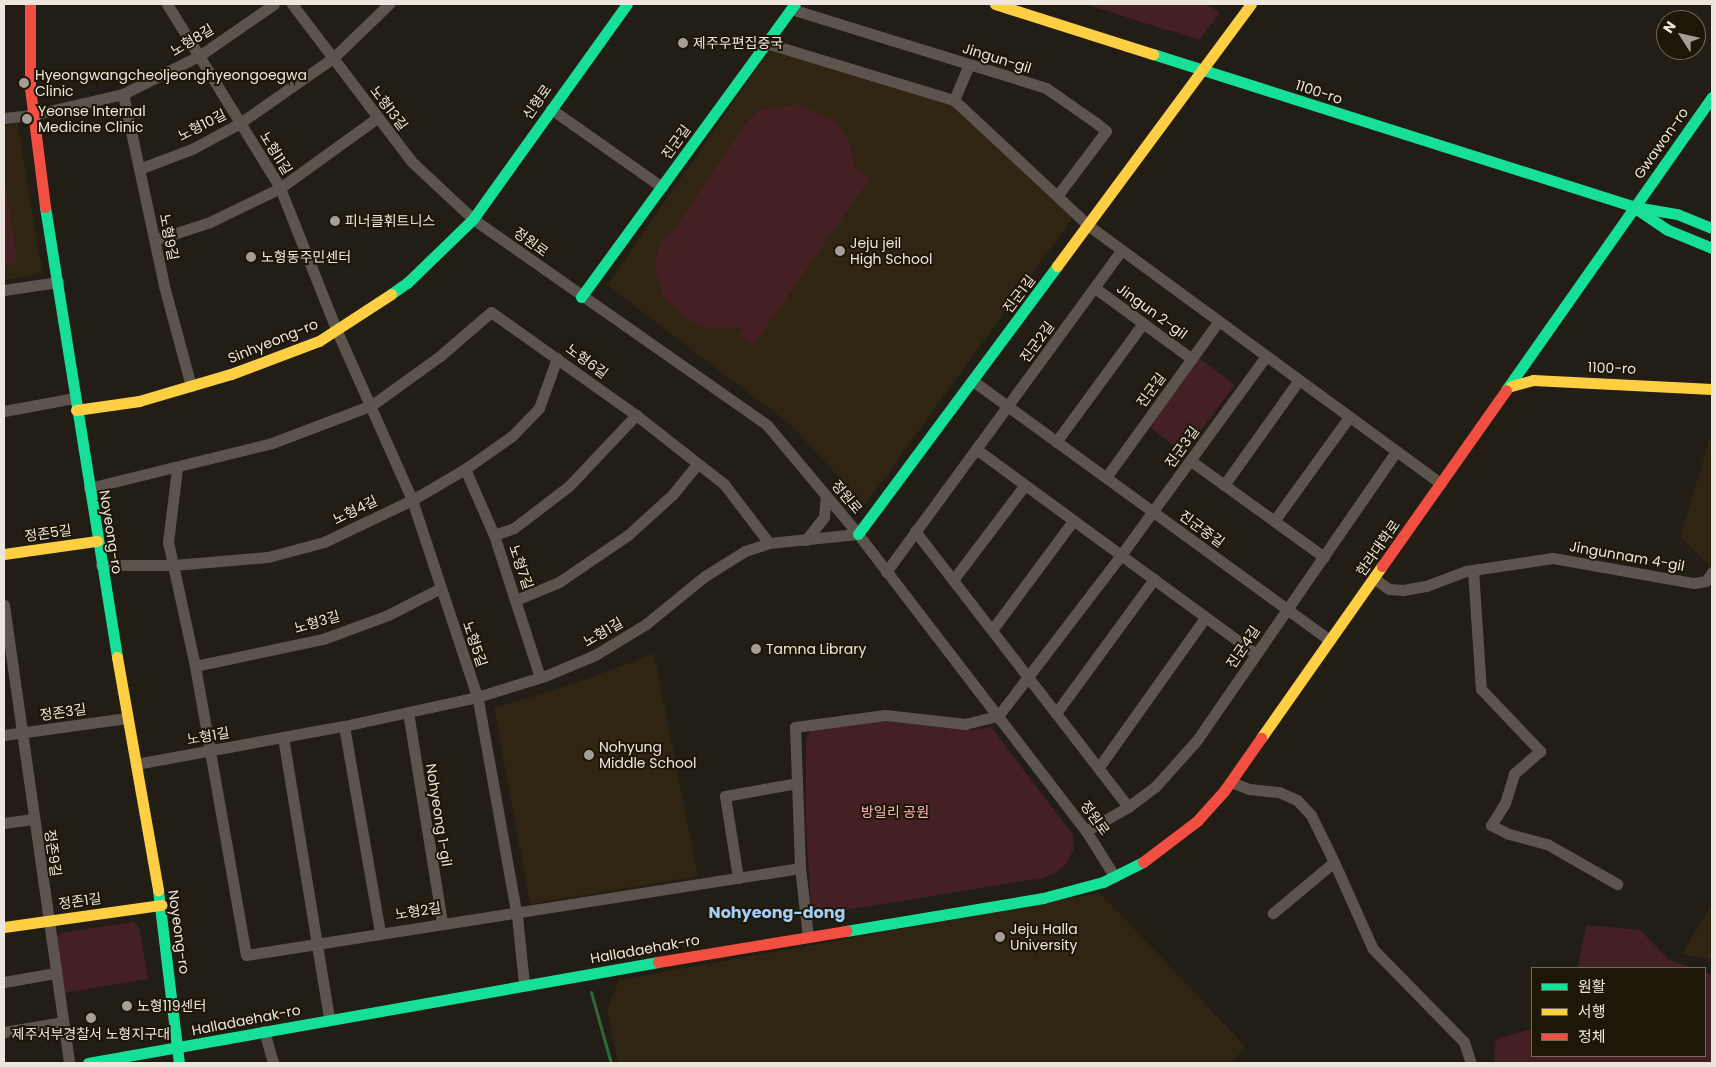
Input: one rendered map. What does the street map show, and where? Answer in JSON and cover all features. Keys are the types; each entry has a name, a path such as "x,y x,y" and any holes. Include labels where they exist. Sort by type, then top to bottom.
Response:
{"main road":[{"name":"Noyeong-ro","path":"30,4 32,115 101,565 160,905 180,1063"},
{"name":"신형로","path":"473,219 627,4"},
{"name":"1100-ro","path":"995,4 1634,207 1677,214 1712,228"},
{"name":"진군1길","path":"858,534 1089,226 1252,4"},
{"name":"진군길","path":"581,297 793,6"},
{"name":"Gwawon-ro","path":"1634,207 1712,97"},
{"name":"1100-ro","path":"1634,207 1668,230 1712,248"},
{"name":"한라대학로","path":"1115,877 1169,846 1197,821 1231,782 1511,386 1634,207"},
{"name":"Sinhyeong-ro","path":"76,410 139,401 191,386 319,341 406,284 473,219"},
{"name":"1100-ro","path":"1511,386 1533,380 1712,389"},
{"name":"정존5길","path":"4,554 98,541"},
{"name":"Halladaehak-ro","path":"88,1063 524,984 1043,898 1115,877"},
{"name":"정존1길","path":"4,926 160,905"}],"street":[{"name":"노형11길","path":"168,4 280,188 336,330"},
{"name":"노형8길","path":"4,118 32,115 123,94 199,56 274,4"},
{"name":"노형13길","path":"292,4 411,161 473,219"},
{"name":"노형10길","path":"140,169 192,149 240,123 333,58 390,4"},
{"name":"Jingun-gil","path":"793,6 969,65 1046,88 1106,131 1057,196"},
{"path":"766,43 954,100 1089,226 1441,484"},
{"path":"954,100 969,65"},
{"name":"노형9길","path":"123,94 164,286 191,386"},
{"path":"551,109 662,187"},
{"path":"155,240 210,222 280,188 377,118"},
{"name":"정원로","path":"473,219 581,297 766,425 858,534 1086,831 1115,877"},
{"name":"진군2길","path":"886,572 1121,251"},
{"path":"4,290 58,282"},
{"name":"Jingun 2-gil","path":"1095,288 1192,359"},
{"name":"노형6길","path":"372,405 440,356 491,312 636,415 724,484 769,544"},
{"name":"진군길","path":"1107,476 1218,322"},
{"path":"1056,442 1143,323"},
{"name":"노형5길","path":"336,330 372,405 412,500 477,696 516,911 524,984"},
{"name":"진군3길","path":"998,716 1029,679 1191,461 1266,356"},
{"name":"노형4길","path":"101,565 174,565 268,557 324,542 412,500 465,469 512,436 539,408 557,358"},
{"path":"1224,485 1299,380"},
{"name":"진군중길","path":"973,381 1056,442 1107,476 1153,512 1330,640"},
{"path":"4,411 74,398"},
{"path":"90,488 177,469 272,443 372,405"},
{"path":"494,534 514,528 569,486 636,415"},
{"path":"1274,521 1349,417"},
{"path":"976,449 1256,654"},
{"name":"진군4길","path":"1086,831 1128,807 1172,771 1324,558 1396,451"},
{"path":"1191,461 1324,558"},
{"path":"516,600 559,582 628,535 673,494 698,464"},
{"path":"177,469 168,542 195,666 210,750"},
{"name":"노형7길","path":"465,469 494,534 540,677"},
{"path":"952,580 1024,486"},
{"path":"806,540 824,517 826,495"},
{"path":"992,630 1073,521"},
{"path":"915,531 1128,807"},
{"name":"노형1길","path":"136,764 344,726 477,696 540,677 595,655 646,624 705,576 745,551 769,544 858,534"},
{"name":"Jingunnam 4-gil","path":"1375,579 1389,589 1403,590 1426,586 1472,570 1553,558 1694,583 1706,580 1712,572"},
{"path":"1472,570 1481,689 1540,752 1514,774 1505,803 1491,825 1510,834 1547,844 1617,884"},
{"path":"1056,713 1154,579"},
{"name":"노형3길","path":"195,666 323,639 388,615 441,588"},
{"name":"정존9길","path":"4,605 7,647 69,1063"},
{"path":"1099,767 1205,618"},
{"name":"Nohyeong 1-gil","path":"408,712 442,922"},
{"path":"808,937 800,868 795,727 885,715 965,724 998,716"},
{"name":"정존3길","path":"4,735 127,718"},
{"path":"344,726 380,933"},
{"path":"283,737 329,1019"},
{"name":"노형2길","path":"210,750 246,955 442,922 800,868"},
{"path":"1231,782 1249,789 1279,792 1297,800 1311,815 1373,949 1464,1042 1471,1063"},
{"path":"738,878 725,796 797,783"},
{"path":"4,823 33,819"},
{"path":"1273,913 1334,862"},
{"path":"4,982 55,974"},
{"path":"4,1032 63,1022"},
{"path":"264,1031 273,1063"}],"shaded area":[{"name":"Jeju jeil High School","path":"771,48 957,105 1074,216 865,505 791,425 607,285"},
{"path":"18,123 42,273 4,280 4,126"},
{"path":"1712,432 1712,568 1680,537"},
{"name":"Nohyung Middle School","path":"654,654 698,876 530,904 494,708 576,683"},
{"name":"Jeju Halla University","path":"1100,893 1247,1048 1228,1063 618,1063 607,1010 619,980"},
{"path":"1712,904 1712,960 1682,954"}],"green space":[{"path":"1085,4 1207,4 1220,13 1199,40"},
{"path":"797,104 833,120 847,137 855,167 870,178 753,346 739,335 744,328 710,328 688,320 665,299 655,271 656,255 662,241 676,227 748,120 759,110"},
{"path":"4,174 17,258 16,263 4,265"},
{"path":"1199,358 1235,385 1184,453 1148,426"},
{"name":"방일리 공원","path":"879,721 971,730 991,727 1073,835 1074,848 1067,863 1055,873 1043,878 820,914 811,907 806,826 806,738 813,728"},
{"path":"133,922 139,927 148,979 64,993 55,938 61,933"},
{"path":"1586,925 1640,930 1669,960 1690,967 1578,967"},
{"path":"1706,973 1712,975 1712,1063 1494,1063 1496,1039 1531,1029 1531,1057 1706,1057"}],"waterway":[{"path":"591,992 611,1063"}],"traffic: fast":[{"path":"391,294 407,283 473,219 627,4"},
{"path":"581,297 795,4"},
{"path":"1153,54 1635,207 1677,214 1712,228"},
{"path":"1506,390 1712,97"},
{"path":"45,207 117,657"},
{"path":"1638,210 1668,230 1712,248"},
{"path":"858,534 1057,266"},
{"path":"846,931 1043,898 1103,882 1143,862"},
{"path":"158,890 179,1063"},
{"path":"88,1063 658,962"}],"traffic: slow":[{"path":"995,4 1153,54"},
{"path":"1057,266 1251,4"},
{"path":"76,410 139,401 231,374 319,341 391,294"},
{"path":"1511,386 1533,380 1712,389"},
{"path":"4,554 97,541"},
{"path":"1261,738 1382,566"},
{"path":"117,657 158,890"},
{"path":"4,927 161,905"}],"traffic: jam":[{"path":"30,4 30,88 45,207"},
{"path":"1382,566 1506,390"},
{"path":"1143,862 1197,821 1224,791 1261,738"},
{"path":"658,962 846,931"}],"place":[{"name":"제주우편집중국","path":"683,43"},
{"name":"Hyeongwangcheoljeonghyeongoegwa Clinic","path":"24,83"},
{"name":"Yeonse Internal Medicine Clinic","path":"27,119"},
{"name":"피너클휘트니스","path":"335,221"},
{"name":"Jeju jeil High School","path":"840,251"},
{"name":"노형동주민센터","path":"251,257"},
{"name":"Tamna Library","path":"756,649"},
{"name":"Nohyung Middle School","path":"589,755"},
{"name":"Jeju Halla University","path":"1000,937"},
{"name":"노형119센터","path":"127,1006"},
{"name":"제주서부경찰서 노형지구대","path":"91,1018"}],"district":[{"name":"Nohyeong-dong","path":"777,913"}]}
